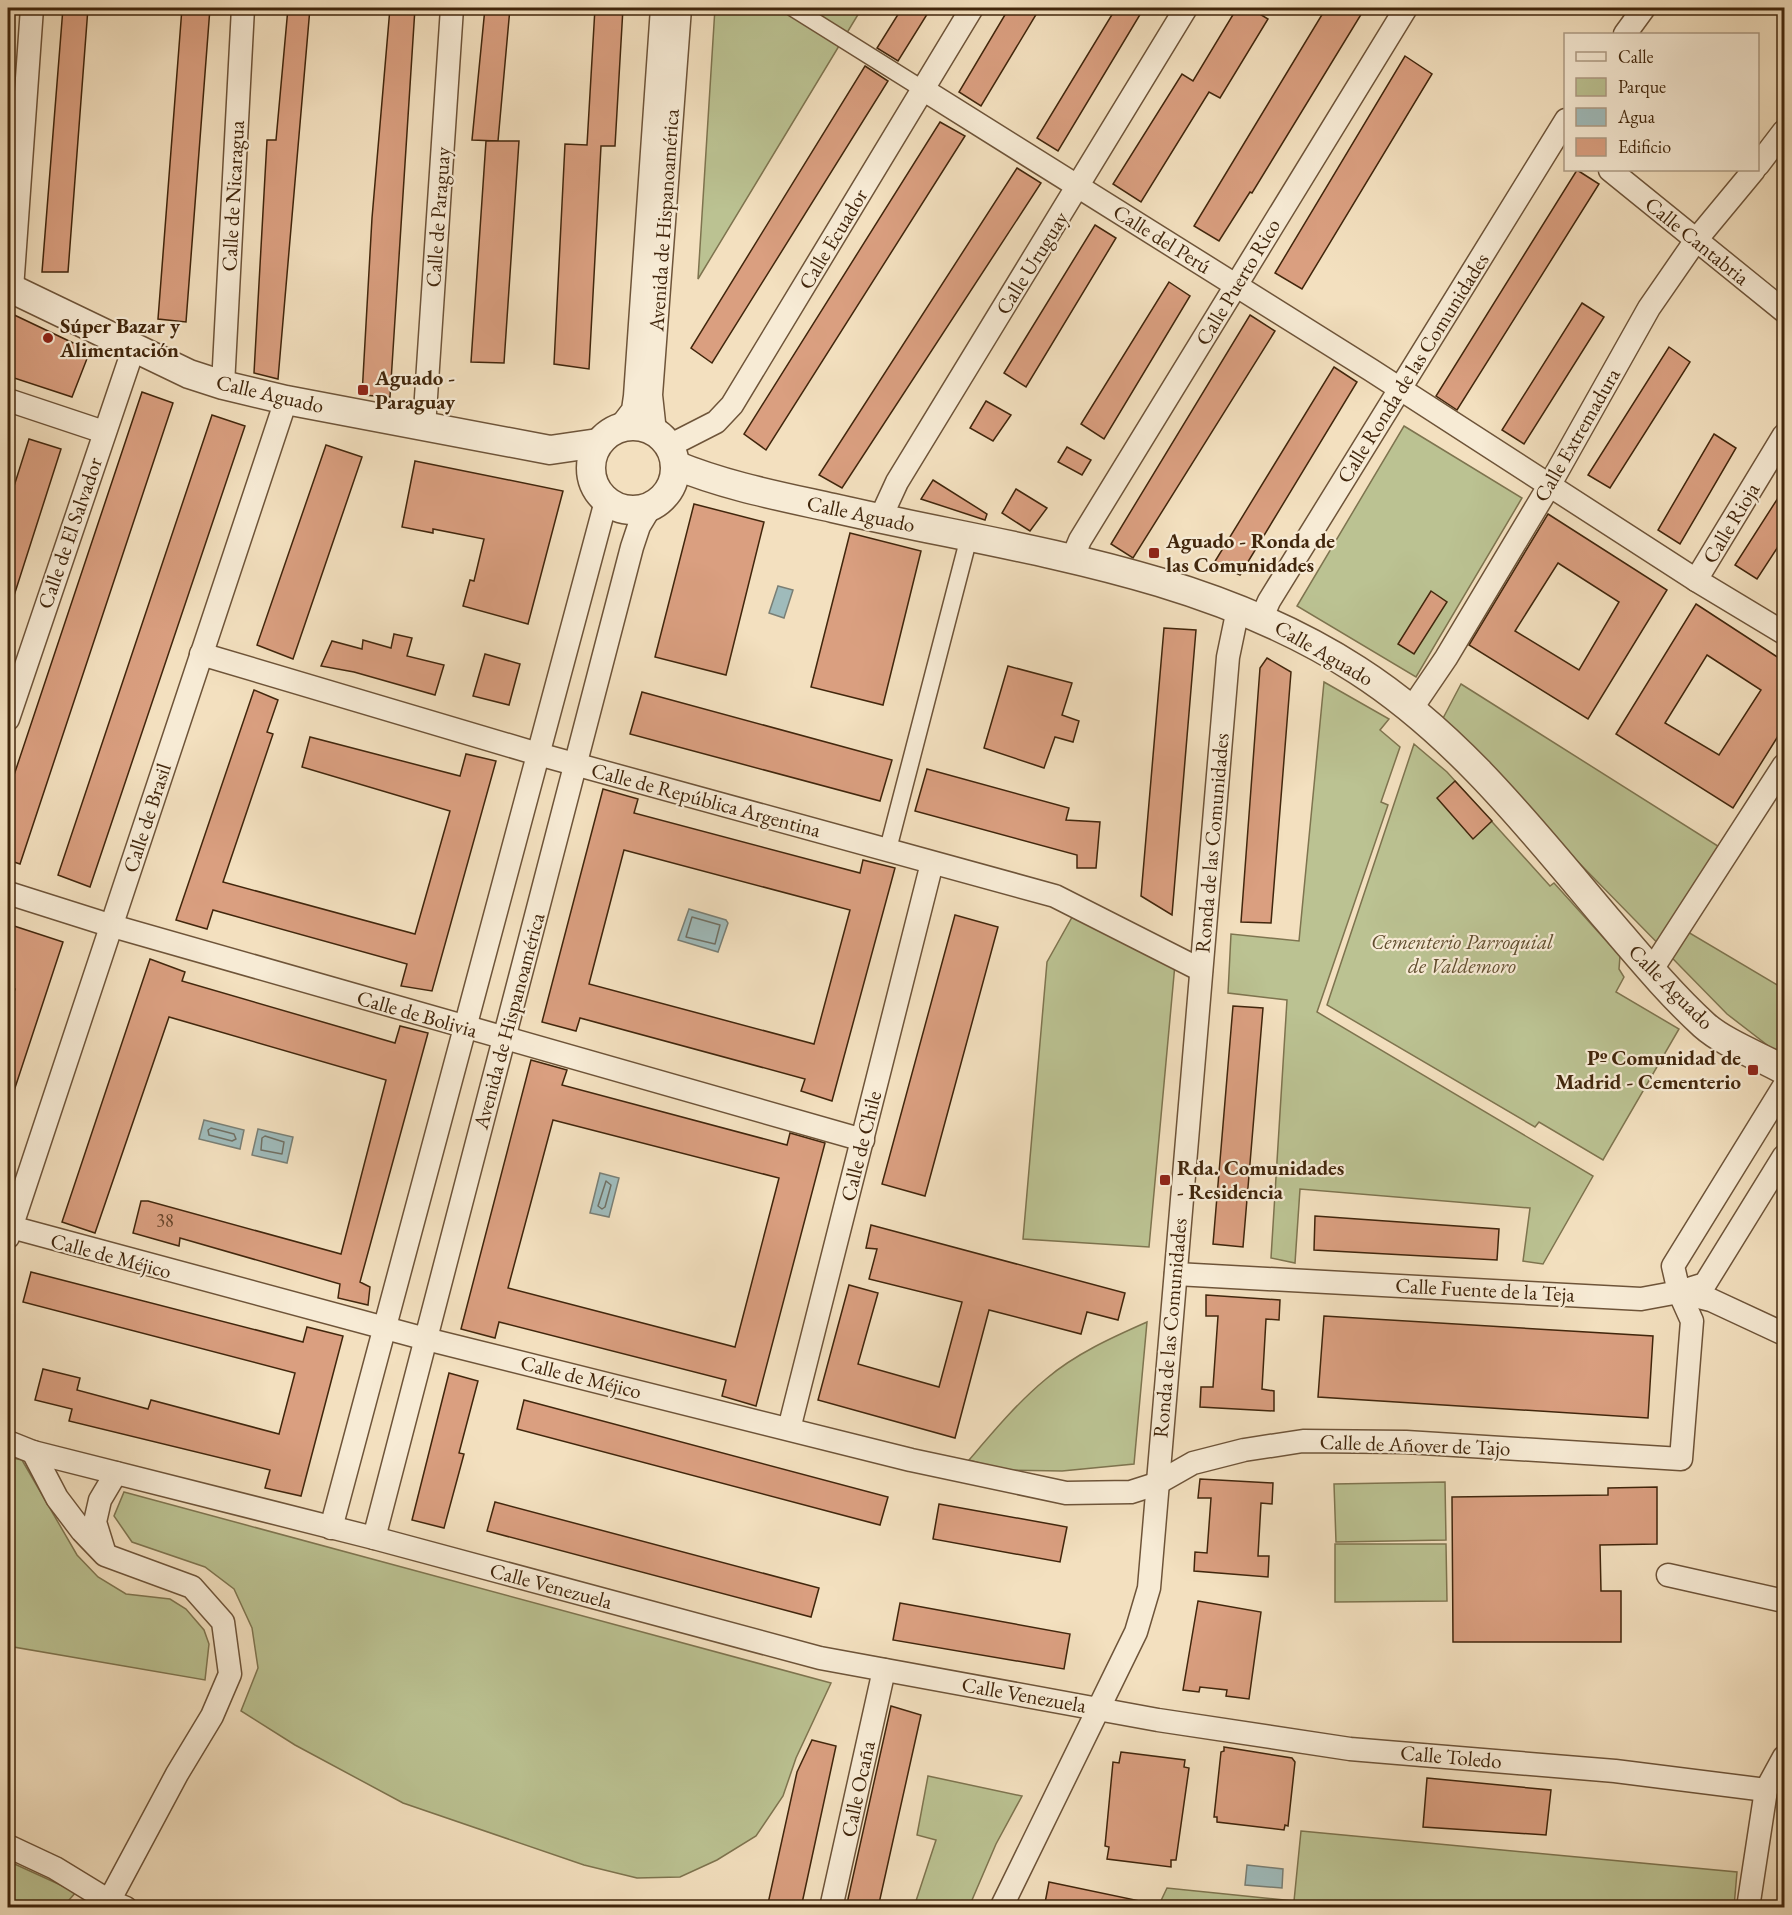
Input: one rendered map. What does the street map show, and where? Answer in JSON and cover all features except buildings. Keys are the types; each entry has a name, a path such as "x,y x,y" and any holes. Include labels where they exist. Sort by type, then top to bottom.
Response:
{"street":[{"path":"10,288 32,8"},
{"name":"Calle de Nicaragua","path":"223,385 243,8"},
{"name":"Calle de Paraguay","path":"424,428 452,8"},
{"name":"Avenida de Hispanoamérica","path":"620,427 633,410 635,396 662,8"},
{"name":"Avenida de Hispanoamérica","path":"667,448 651,395 680,8"},
{"path":"793,8 924,90"},
{"name":"Calle Ecuador","path":"667,448 716,422 732,405 972,8"},
{"name":"Calle Uruguay","path":"880,519 897,482 1186,8"},
{"name":"Calle Puerto Rico","path":"1072,559 1080,540 1406,8"},
{"path":"1626,33 1644,8"},
{"name":"Calle del Perú","path":"924,90 1400,389 1696,580 1785,633"},
{"name":"Calle Ronda de las Comunidades","path":"1250,613 1269,601 1564,127"},
{"path":"1759,164 1785,132"},
{"name":"Calle Cantabria","path":"1611,171 1785,312"},
{"name":"Calle Extremadura","path":"1413,708 1446,658 1549,486 1649,308 1696,240 1753,171"},
{"name":"Calle Aguado","path":"10,288 189,374 223,385 424,428 550,450 598,444"},
{"name":"Calle de El Salvador","path":"8,719 134,347"},
{"path":"8,400 104,432"},
{"name":"Calle de Brasil","path":"9,1232 286,400"},
{"path":"620,427 644,427 667,448 674,479 659,499 628,510 599,490 591,461 598,444 620,427"},
{"name":"Calle Rioja","path":"1696,580 1785,435"},
{"name":"Calle Aguado","path":"667,448 723,483"},
{"name":"Calle Aguado","path":"550,450 599,490"},
{"name":"Calle Aguado","path":"659,499 690,486 723,483 1072,559 1250,613 1351,666 1413,708 1497,789 1651,970 1707,1028 1785,1070"},
{"name":"Avenida de Hispanoamérica","path":"331,1528 538,754 599,490"},
{"name":"Avenida de Hispanoamérica","path":"374,1538 632,547 639,526 659,499"},
{"path":"888,849 969,537"},
{"name":"Ronda de las Comunidades","path":"1001,1908 1136,1632 1149,1587 1228,657 1250,613"},
{"name":"Calle de República Argentina","path":"201,654 575,765 1055,896 1201,969"},
{"path":"1651,970 1785,765"},
{"name":"Calle de Chile","path":"789,1429 932,863"},
{"name":"Calle de Bolivia","path":"8,893 109,926 863,1140"},
{"path":"1785,1086 1673,1266 1679,1292 1705,1284 1785,1156"},
{"name":"Calle de Méjico","path":"9,1232 911,1460 1066,1493 1131,1492 1156,1485"},
{"name":"Calle Fuente de la Teja","path":"1176,1274 1641,1299 1679,1292 1711,1300 1785,1334"},
{"name":"Calle de Añover de Tajo","path":"1156,1485 1193,1463 1244,1450 1303,1441 1406,1442 1681,1459 1692,1321 1679,1292"},
{"name":"Calle Venezuela","path":"8,1442 33,1452 374,1538 820,1658 1100,1709"},
{"path":"8,1846 55,1868 118,1904 177,1774 212,1716 230,1674 224,1622 192,1587 105,1555 81,1531 57,1498 33,1452"},
{"path":"105,1555 95,1522 100,1500 116,1473"},
{"path":"1668,1575 1785,1601"},
{"name":"Calle Ocaña","path":"831,1908 884,1670"},
{"name":"Calle Toledo","path":"1100,1709 1350,1749 1615,1771 1766,1790"},
{"path":"1748,1908 1766,1790 1785,1756"}],"green space":[{"path":"715,8 862,8 698,279"},
{"path":"1404,426 1522,498 1416,677 1297,606"},
{"path":"1324,682 1389,719 1380,730 1400,747 1381,802 1388,805 1317,1012 1593,1176 1543,1264 1523,1261 1530,1208 1300,1189 1295,1263 1271,1258 1287,1000 1228,993 1231,934 1299,941"},
{"path":"1461,684 1721,848 1671,922 1784,989 1784,1058 1727,1014 1441,722"},
{"name":"Cementerio Parroquial de Valdemoro","path":"1414,744 1447,772 1550,886 1554,883 1620,956 1619,969 1624,977 1616,992 1679,1029 1603,1160 1539,1122 1535,1127 1327,1005"},
{"path":"1075,912 1175,964 1149,1247 1023,1239 1047,962"},
{"path":"1147,1322 1134,1464 1062,1471 1003,1470 969,1460 1015,1408 1057,1370 1095,1347"},
{"path":"8,1457 22,1460 77,1555 98,1577 126,1594 170,1599 186,1609 204,1630 209,1644 205,1680 8,1646"},
{"path":"1445,1482 1446,1540 1336,1542 1334,1484"},
{"path":"124,1492 831,1683 796,1758 783,1796 756,1836 717,1860 680,1877 637,1878 584,1865 403,1803 295,1745 241,1711 258,1668 252,1628 234,1589 205,1567 132,1542 114,1516"},
{"path":"1335,1544 1446,1544 1447,1601 1335,1602"},
{"path":"928,1776 1022,1796 996,1844 969,1907 914,1907 936,1840 917,1835"},
{"path":"1301,1831 1737,1872 1734,1907 1158,1907 1167,1888 1294,1901"},
{"path":"8,1861 76,1892 63,1907 8,1908"}],"water":[{"path":"778,586 793,590 784,618 769,613"},
{"path":"689,909 726,920 728,923 718,952 678,940"},
{"path":"204,1120 244,1130 240,1149 199,1139"},
{"path":"258,1129 293,1137 287,1163 252,1155"},
{"path":"600,1173 619,1178 609,1217 590,1213"},
{"path":"1247,1865 1283,1869 1282,1888 1245,1885"}],"place":[{"name":"Súper Bazar y Alimentación","path":"48,338"},
{"name":"Aguado - Paraguay","path":"363,390"},
{"name":"Aguado - Ronda de las Comunidades","path":"1154,553"},
{"name":"Pº Comunidad de Madrid - Cementerio","path":"1753,1070"},
{"name":"Rda. Comunidades - Residencia","path":"1165,1180"}]}
